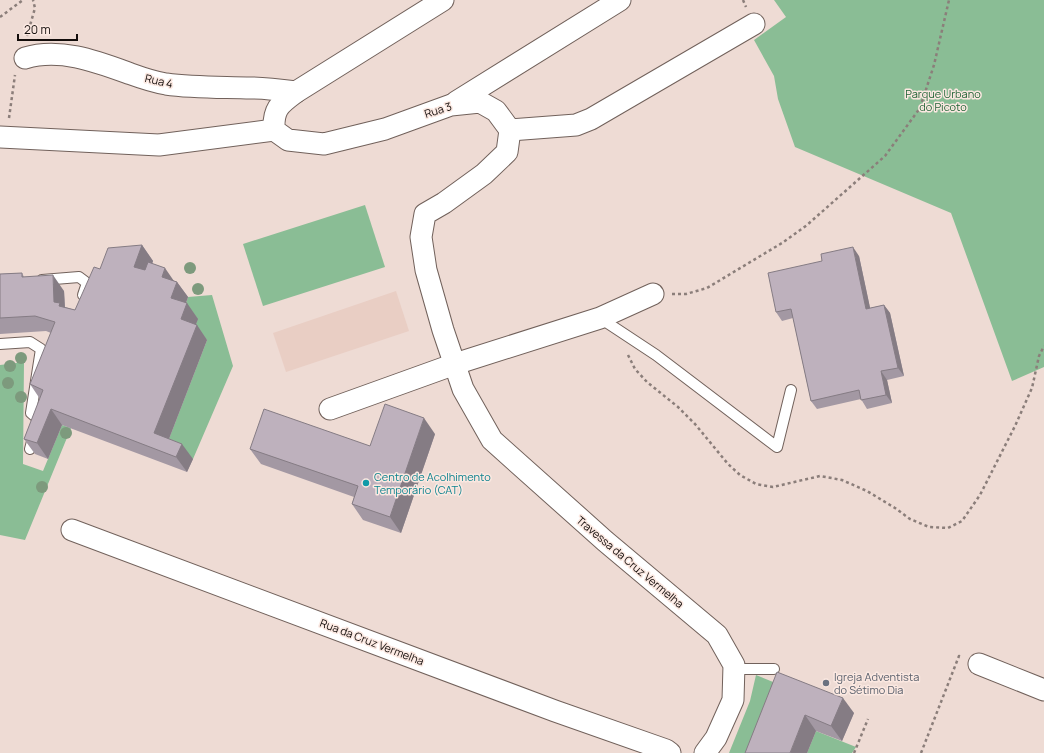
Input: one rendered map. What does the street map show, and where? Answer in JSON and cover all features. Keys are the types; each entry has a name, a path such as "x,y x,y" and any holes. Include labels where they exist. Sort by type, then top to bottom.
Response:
{"street":[{"path":"3,137 159,145 274,130 274,118 280,104 296,92 443,0"},
{"path":"451,105 620,0"},
{"path":"455,364 443,330 426,270 421,237 425,214 444,203 484,174 507,152 510,130 576,125 591,119 754,24"},
{"name":"Rua 4","path":"25,58 49,53 69,56 102,64 164,84 253,88 296,92"},
{"name":"Rua 3","path":"274,130 288,140 324,144 385,128 451,105 480,102 496,111 510,130"},
{"path":"330,409 455,364 600,318 653,294"},
{"name":"Travessa da Cruz Vermelha","path":"455,364 463,389 492,440 605,541 717,635 734,665 732,700 716,738 706,753"},
{"name":"Rua da Cruz Vermelha","path":"72,530 555,711 666,750 670,753"},
{"path":"979,664 1044,690"}],"lane":[{"path":"31,280 78,277 88,283 81,302"},
{"path":"600,318 656,355 777,447 791,390"},
{"path":"0,344 30,342 41,349 31,413 38,419 30,449"},
{"path":"734,669 774,669"}],"path":[{"path":"0,18 23,0"},
{"path":"3,137 15,73 25,58 23,53 35,8 33,0"},
{"path":"653,294 686,294 707,288 740,269 782,243 807,225 884,156 920,108 934,65 949,0"},
{"path":"623,333 626,352 635,369 647,382 678,407 695,424 728,464 740,475 756,484 772,487 820,476 842,480 867,491 910,519 929,527 936,528 948,528 962,521 980,495 1015,426 1032,388 1039,356 1044,346"},
{"path":"921,753 958,656 979,664"},
{"path":"854,753 868,719"}],"shaded area":[{"path":"396,291 409,331 286,372 273,333"}],"green space":[{"name":"Parque Urbano do Picoto","path":"774,0 1044,0 1044,367 1012,381 951,213 795,147 778,99 774,76 754,40 786,17"},
{"path":"365,205 385,267 263,306 243,244"},
{"path":"212,295 233,366 193,459 165,449 207,340 182,313 188,297"},
{"path":"24,362 23,464 43,471 62,425 71,428 25,540 0,535 0,365"},
{"path":"756,675 788,688 762,753 729,753 750,701"},
{"path":"816,731 856,747 852,753 807,753"}],"building":[{"path":"142,245 134,267 145,270 148,262 165,268 162,277 177,282 171,298 187,303 181,319 197,325 154,433 182,444 176,457 51,409 37,443 24,439 43,390 30,384 55,322 35,316 0,318 0,274 22,273 22,277 53,275 54,302 60,303 59,306 75,310 94,267 100,269 108,248"},
{"path":"853,247 866,309 884,305 898,368 881,371 886,395 861,400 859,390 811,401 791,309 776,312 768,273 822,261 821,254"},
{"name":"Centro de Acolhimento Temporário (CAT)","path":"385,404 424,418 390,517 352,504 358,486 250,449 264,409 370,446"},
{"path":"777,672 843,698 831,726 805,715 790,753 745,753"}],"place":[{"name":"Centro de Acolhimento Temporário (CAT)","path":"366,483"},
{"name":"Igreja Adventista do Sétimo Dia","path":"826,683"}]}
